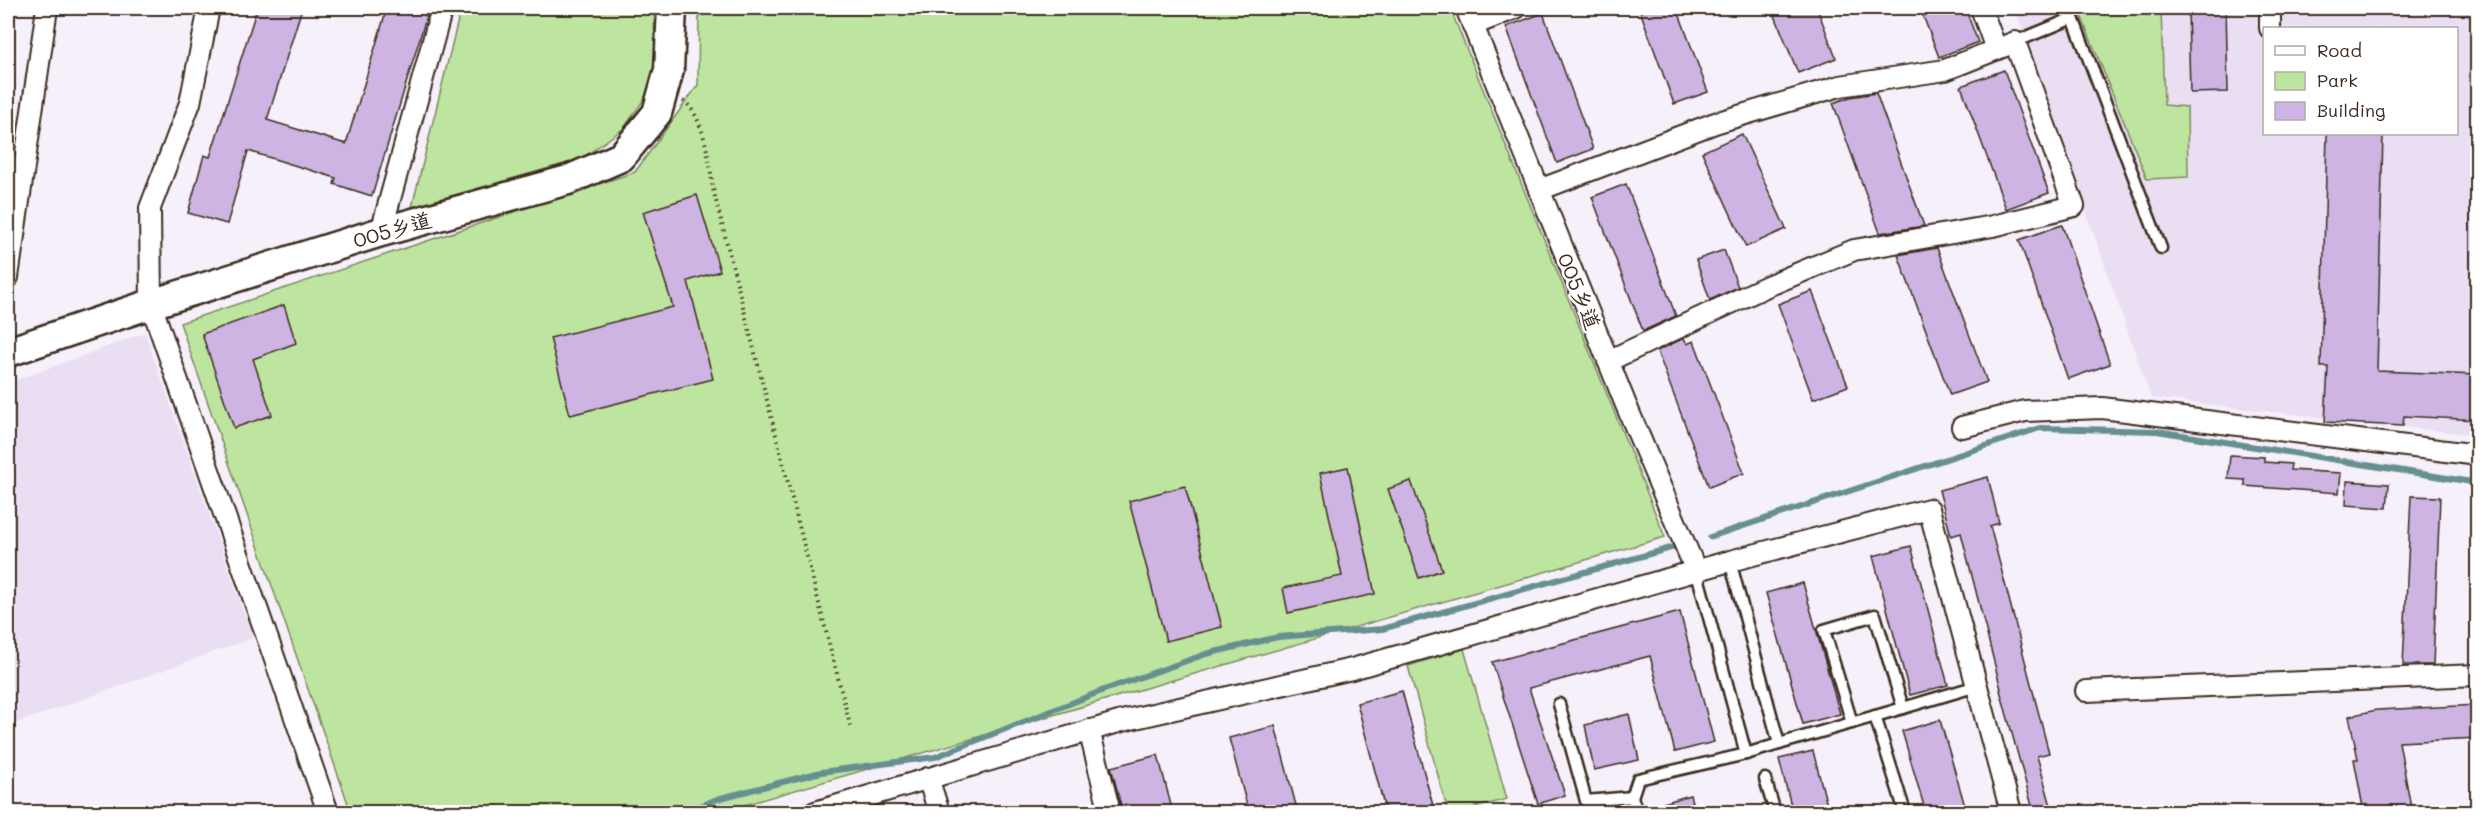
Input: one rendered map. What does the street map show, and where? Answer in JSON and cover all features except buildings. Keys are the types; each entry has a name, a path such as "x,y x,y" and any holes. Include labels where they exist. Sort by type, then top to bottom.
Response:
{"street":[{"path":"8,277 46,8"},
{"path":"209,8 190,103 150,208 151,304 328,813"},
{"path":"381,232 442,8"},
{"name":"005乡道","path":"8,352 151,304 381,232 568,180 621,157 657,113 669,70 672,8"},
{"path":"1469,16 1515,8"},
{"path":"1981,8 1996,49"},
{"path":"2270,8 2270,27"},
{"name":"005乡道","path":"1469,16 1697,573"},
{"path":"1539,190 1715,123 1840,86 1946,70 2015,42 2074,206 1993,226 1854,250 1765,286 1608,360"},
{"path":"1962,427 2025,411 2102,408 2478,455"},
{"path":"815,813 1089,730 1352,669 1697,573 1730,561 1929,509 2010,813"},
{"path":"2086,691 2478,675"},
{"path":"1089,730 1110,813"},
{"path":"928,778 939,813"}],"lane":[{"path":"2015,42 2071,13 2161,248"},
{"path":"1730,561 1779,744"},
{"path":"1697,573 1746,754"},
{"path":"1852,723 1824,630 1834,627 1875,615 1903,708"},
{"path":"1637,813 1632,797 1638,779 1746,754 1977,686"},
{"path":"1559,704 1586,801 1632,797"},
{"path":"1875,716 1905,813"},
{"path":"1765,779 1774,813"}],"path":[{"path":"663,90 689,104 706,142 713,189 851,729"}],"shaded area":[{"path":"2015,8 2477,8 2477,435 2151,398"},
{"path":"145,333 253,638 8,726 8,383"}],"green space":[{"path":"461,8 654,8 655,65 647,95 624,128 581,159 412,207"},
{"path":"699,8 1450,8 1665,537 720,812 351,812 180,323 635,172 698,85"},
{"path":"2078,8 2161,8 2164,105 2187,107 2188,177 2147,179"},
{"path":"1464,649 1507,799 1460,812 1448,812 1408,666"}],"waterway":[{"path":"1710,537 2040,428 2157,431 2478,483"},
{"path":"687,812 717,799 821,772 935,757 1104,690 1206,654 1278,637 1382,629 1678,546"}]}
